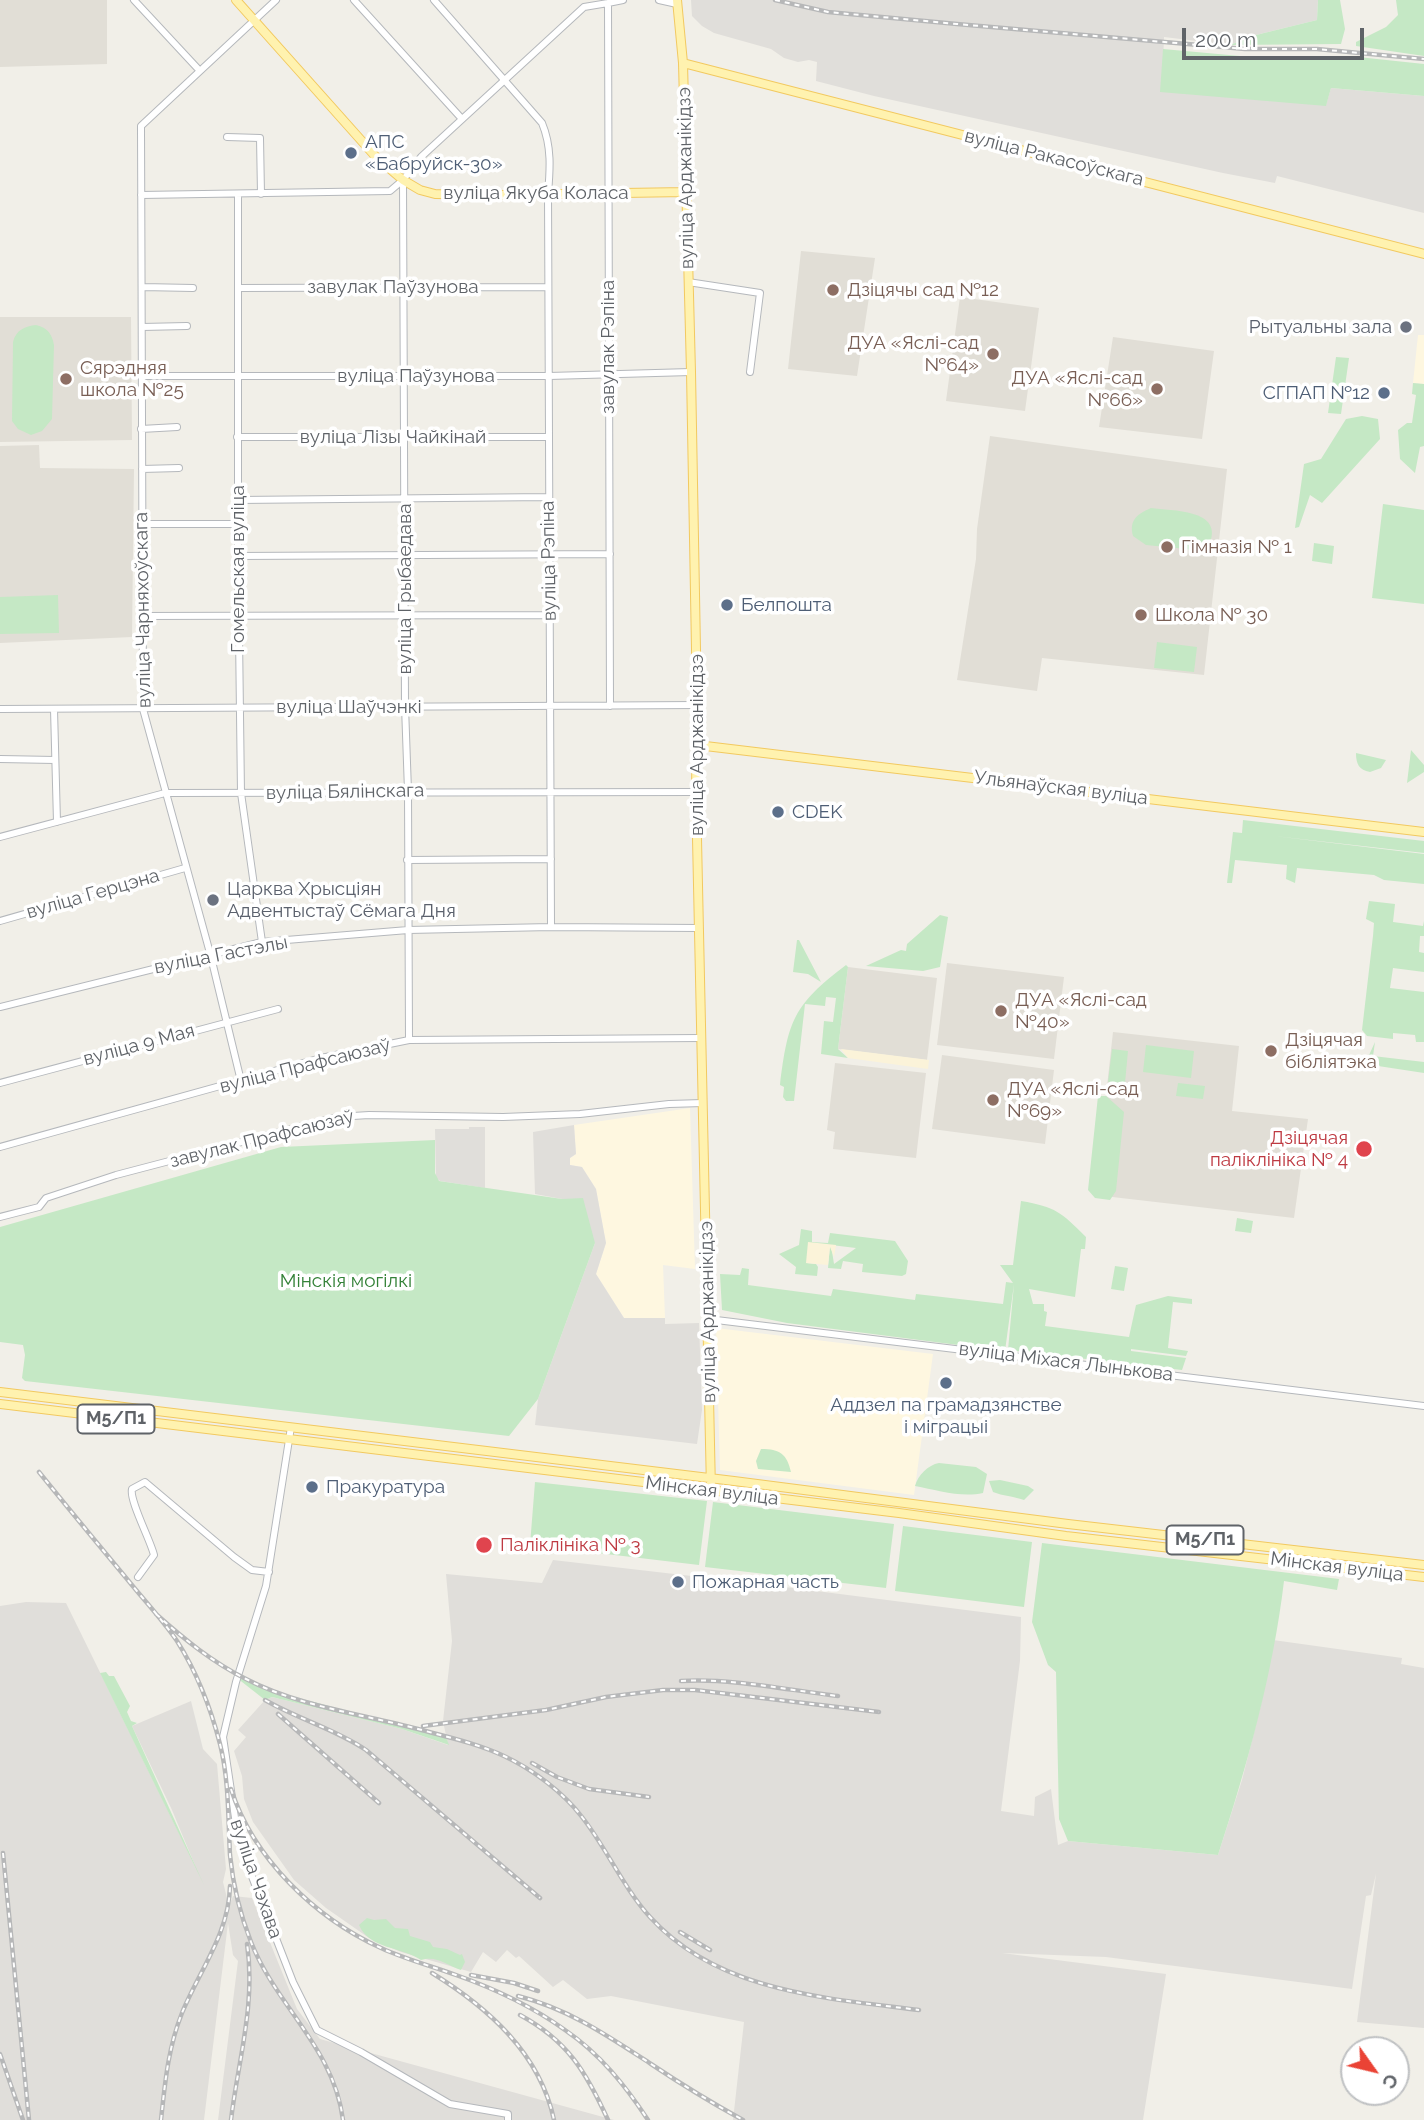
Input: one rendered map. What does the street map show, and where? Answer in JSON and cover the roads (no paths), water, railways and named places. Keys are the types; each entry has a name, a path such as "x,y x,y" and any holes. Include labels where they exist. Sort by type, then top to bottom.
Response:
{"main road":[{"name":"вуліца Якуба Коласа","path":"236,0 376,156 403,180 420,190 435,194 686,192"},
{"name":"вуліца Арджанікідзэ","path":"677,2 683,63 691,372 697,705 695,792 711,1490"},
{"name":"вуліца Ракасоўскага","path":"683,63 1424,254"},
{"name":"Ульянаўская вуліца","path":"697,745 1424,832"},
{"name":"Мінская вуліца","path":"0,1392 1424,1565"},
{"name":"Мінская вуліца","path":"0,1404 1424,1577"},
{"path":"990,1514 994,1518 990,1525"},
{"path":"1345,1569 1347,1557"}],"street":[{"path":"134,0 200,71 275,0"},
{"path":"354,0 462,119"},
{"name":"вуліца Рэпіна","path":"434,0 542,123 551,161 548,194 551,927"},
{"path":"141,195 390,191 403,180 421,157 584,7 623,0"},
{"path":"659,0 677,2"},
{"name":"завулак Рэпіна","path":"608,3 610,706"},
{"name":"вуліца Чарняхоўскага","path":"200,71 141,126 142,709 210,953 241,1081"},
{"path":"227,137 260,138 261,194"},
{"name":"вуліца Грыбаедава","path":"403,180 405,706 410,1040"},
{"name":"Гомельская вуліца","path":"238,195 237,555 240,793 262,942"},
{"path":"688,282 760,293 750,373"},
{"path":"142,287 193,288"},
{"name":"завулак Паўзунова","path":"238,288 548,287"},
{"path":"142,327 187,326"},
{"name":"вуліца Паўзунова","path":"141,376 549,376 691,372"},
{"path":"141,429 177,427"},
{"name":"вуліца Лізы Чайкінай","path":"237,437 549,437"},
{"path":"142,469 178,468"},
{"path":"238,499 549,497"},
{"path":"141,524 238,524"},
{"path":"237,555 610,554"},
{"path":"141,616 550,615"},
{"name":"вуліца Шаўчэнкі","path":"0,709 697,705"},
{"path":"54,709 57,822"},
{"path":"0,759 55,760"},
{"name":"вуліца Бялінскага","path":"0,838 165,793 550,790 695,792"},
{"path":"407,860 551,859"},
{"name":"вуліца Герцэна","path":"0,921 185,868"},
{"name":"вуліца Гастэлы","path":"0,1007 262,942 408,930 699,928"},
{"name":"вуліца 9 Мая","path":"0,1083 278,1009"},
{"name":"вуліца Прафсаюзаў","path":"0,1147 321,1058 410,1040 701,1038"},
{"name":"завулак Прафсаюзаў","path":"0,1217 39,1207 46,1198 116,1175 348,1115 503,1117 580,1114 703,1103"},
{"name":"вуліца Міхася Лынькова","path":"708,1319 1424,1406"},
{"name":"вуліца Чэхава","path":"291,1427 268,1572 223,1737 237,1831 248,1869 293,1982 317,2030 361,2052 450,2104 509,2114 508,2120"},
{"path":"138,1577 154,1555 130,1497 132,1489 145,1482 234,1557 252,1570 268,1572"}],"railway":[{"path":"775,0 828,12 957,24 1245,49 1317,49 1424,59"},
{"path":"39,1472 165,1625 197,1678 212,1717 223,1758 231,1866 244,1921 262,1965 317,2049 328,2071 343,2120"},
{"path":"156,1614 210,1658 266,1688 308,1703 472,1744 504,1756 525,1768 556,1790 574,1808 650,1917 677,1942 708,1961 740,1976 775,1987 847,2001 919,2010"},
{"path":"681,1681 740,1683 838,1696"},
{"path":"423,1726 546,1710 606,1697 663,1690 695,1690 879,1712"},
{"path":"265,1700 366,1750 540,1898"},
{"path":"278,1714 379,1803"},
{"path":"532,1763 557,1777 589,1789 649,1797"},
{"path":"231,1789 254,1839 271,1862 310,1903 381,1948 484,1986 553,2022 578,2039 601,2060 621,2082 648,2120"},
{"path":"3,1853 29,2120"},
{"path":"161,2120 173,2039 189,1997 219,1936 230,1886"},
{"path":"680,1932 710,1950"},
{"path":"231,2120 248,2010 247,1944"},
{"path":"432,1973 491,2017 524,2053 547,2096 554,2120"},
{"path":"471,1975 514,1983 538,1991"},
{"path":"518,1996 554,2008 588,2024 743,2120"},
{"path":"520,2015 551,2036 574,2059 608,2120"},
{"path":"0,2054 23,2120"}],"place":[{"name":"АПС «Бабруйск-30»","path":"351,153"},
{"name":"Дзіцячы сад №12","path":"833,290"},
{"name":"Рытуальны зала","path":"1406,327"},
{"name":"ДУА «Яслі-сад №64»","path":"993,354"},
{"name":"Сярэдняя школа №25","path":"66,379"},
{"name":"ДУА «Яслі-сад №66»","path":"1157,389"},
{"name":"СГПАП №12","path":"1384,393"},
{"name":"Гімназія № 1","path":"1167,547"},
{"name":"Белпошта","path":"727,605"},
{"name":"Школа № 30","path":"1141,615"},
{"name":"CDEK","path":"778,812"},
{"name":"Царква Хрысціян Адвентыстаў Сёмага Дня","path":"213,900"},
{"name":"ДУА «Яслі-сад №40»","path":"1001,1011"},
{"name":"Дзіцячая бібліятэка","path":"1271,1051"},
{"name":"ДУА «Яслі-сад №69»","path":"993,1100"},
{"name":"Дзіцячая паліклініка № 4","path":"1364,1149"},
{"name":"Аддзел па грамадзянстве і міграцыі","path":"946,1383"},
{"name":"Пракуратура","path":"312,1487"},
{"name":"Паліклініка № 3","path":"484,1545"},
{"name":"Пожарная часть","path":"678,1582"}],"park label":[{"name":"Мінскія могілкі","path":"346,1281"}]}
